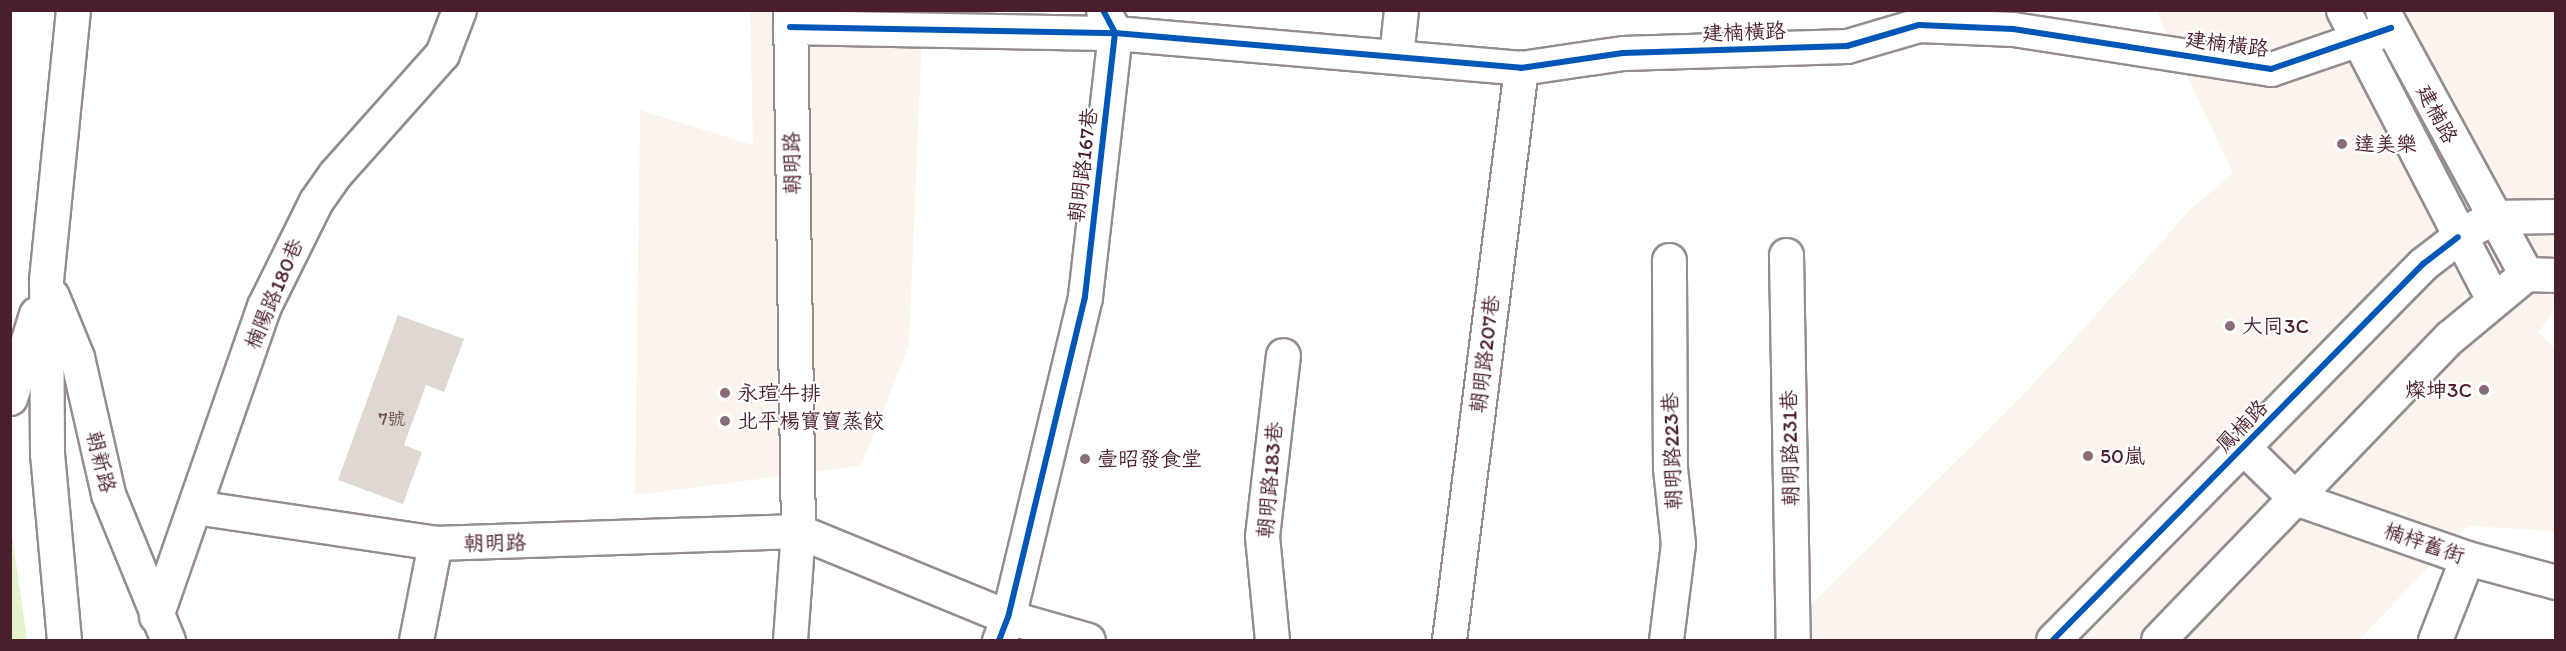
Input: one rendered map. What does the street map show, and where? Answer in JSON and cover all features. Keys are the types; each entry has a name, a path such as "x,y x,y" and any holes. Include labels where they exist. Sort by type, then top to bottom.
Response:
{"street":[{"name":"朝新路","path":"64,640 47,454 46,280 73,10"},
{"name":"楠陽路180巷","path":"162,628 195,507 264,306 316,201 442,54 459,10"},
{"path":"1396,56 1401,10"},
{"name":"建楠橫路","path":"1109,22 1321,53 1396,56 1521,68 1623,53 1847,46 1917,18 2013,29 2271,69 2350,24 2386,19"},
{"name":"朝明路","path":"790,19 798,531"},
{"path":"790,19 1109,22"},
{"name":"建楠路","path":"2386,19 2492,217 2541,274"},
{"name":"朝明路167巷","path":"1003,629 1084,297 1109,22"},
{"name":"建楠路","path":"2350,24 2458,237 2492,298"},
{"name":"朝明路207巷","path":"1449,640 1521,68"},
{"path":"2492,217 2556,216"},
{"name":"鳳楠路","path":"2053,640 2423,264 2458,237 2492,217"},
{"name":"朝明路231巷","path":"1786,255 1793,640"},
{"name":"朝明路223巷","path":"1666,640 1678,544 1670,468 1669,260"},
{"path":"2158,640 2450,337 2492,298 2541,274"},
{"name":"朝新路","path":"10,398 46,280"},
{"name":"朝新路","path":"46,280 77,357 108,494 162,628"},
{"name":"朝明路183巷","path":"1272,640 1262,536 1282,355"},
{"path":"2244,448 2295,498"},
{"name":"楠梓舊街","path":"2295,498 2467,558 2556,582"},
{"name":"朝明路","path":"195,507 435,543 798,531 1003,629 1088,640"},
{"path":"789,640 798,531"},
{"path":"416,640 435,543"},
{"path":"2435,640 2467,558"}],"shaded area":[{"path":"750,11 923,11 909,345 861,466 635,495 640,110 753,145"},
{"path":"2156,11 2555,11 2555,309 2538,333 2555,348 2555,531 2468,526 2359,640 1776,640 2030,388 2190,210 2233,173"}],"green space":[{"path":"11,528 27,640 11,640"}],"building":[{"path":"398,315 464,339 444,392 426,385 404,445 422,452 403,504 338,480"}],"cycle path":[{"path":"1103,10 1115,33 1521,68 1623,53 1847,46 1919,25 2013,29 2271,69 2391,28"},
{"path":"790,27 1115,33 1085,297 1008,617 999,640"},
{"path":"2053,640 2423,264 2458,237"}],"place":[{"name":"達美樂","path":"2342,144"},
{"name":"大同3C","path":"2230,326"},
{"name":"燦坤3C","path":"2484,390"},
{"name":"永瑄牛排","path":"725,393"},
{"name":"北平楊寶寶蒸餃","path":"725,421"},
{"name":"50嵐","path":"2088,456"},
{"name":"壹昭發食堂","path":"1085,459"}]}
